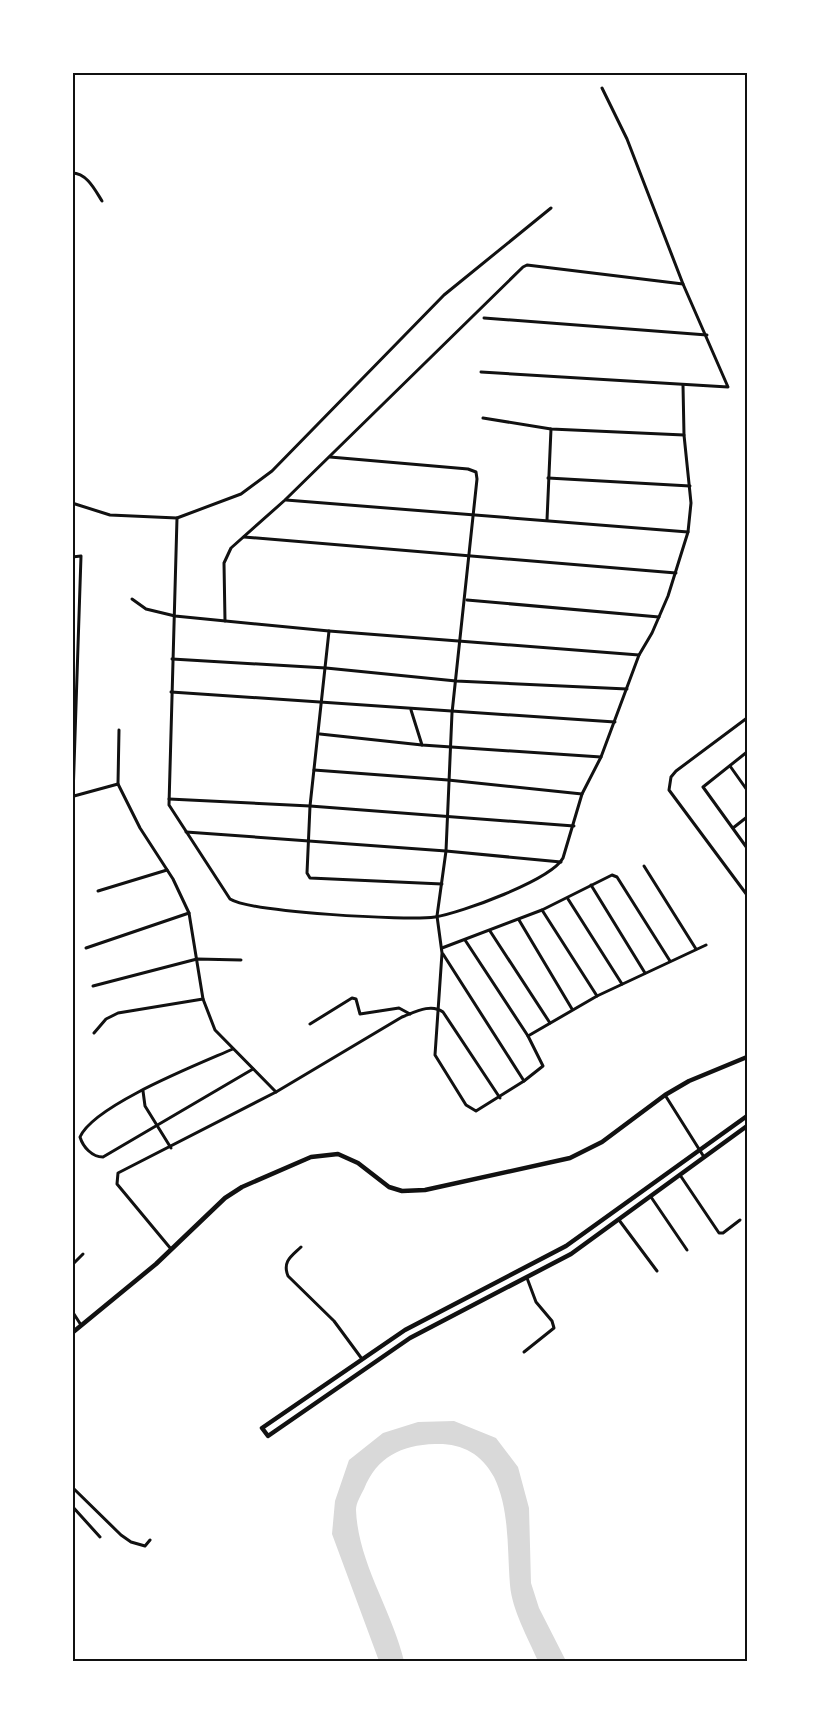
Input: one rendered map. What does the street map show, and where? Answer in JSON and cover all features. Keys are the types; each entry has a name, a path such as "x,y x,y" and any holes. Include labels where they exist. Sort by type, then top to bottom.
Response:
{"street":[{"path":"481,372 728,387 683,284 627,139 602,88"},
{"path":"72,173 78,173 86,178 102,201"},
{"path":"72,503 110,515 177,518 241,494 272,471 444,295 551,208"},
{"path":"225,621 226,555 330,457 523,267 683,284"},
{"path":"484,318 707,335"},
{"path":"177,518 175,616 170,692 169,805 221,888 236,903 327,913 408,918 437,916 500,895 545,875 561,862 582,795 602,757 639,655 659,617 676,573 688,531 691,518 690,486 684,435 683,385"},
{"path":"483,418 551,429 684,435"},
{"path":"547,519 551,429"},
{"path":"330,457 476,472 466,600 452,712 446,851 437,916 442,950 436,1059 466,1105 476,1111 524,1082 543,1066 528,1036 465,940"},
{"path":"548,478 690,486"},
{"path":"285,500 688,531"},
{"path":"243,537 676,573"},
{"path":"72,557 81,556 73,796 118,784"},
{"path":"132,598 146,609 175,616 329,632 639,655"},
{"path":"466,600 659,617"},
{"path":"329,632 320,734 310,806 307,873 310,878 442,884"},
{"path":"172,659 326,668 456,681 627,689"},
{"path":"170,692 615,722"},
{"path":"411,710 422,745"},
{"path":"747,718 676,771 669,783 669,790 747,896"},
{"path":"119,730 118,784 140,828 167,870 189,913 203,999 215,1030 276,1092"},
{"path":"320,734 422,745 602,757"},
{"path":"747,752 703,787 747,848"},
{"path":"730,766 747,790"},
{"path":"314,770 448,780 582,795"},
{"path":"169,799 310,806 574,826"},
{"path":"733,828 747,817"},
{"path":"185,832 446,851 561,862"},
{"path":"644,866 696,949"},
{"path":"98,891 167,870"},
{"path":"442,950 568,899 612,875 617,877 670,961"},
{"path":"591,885 645,972"},
{"path":"568,899 621,984"},
{"path":"542,910 597,996"},
{"path":"86,948 189,913"},
{"path":"519,920 572,1009"},
{"path":"490,930 550,1023"},
{"path":"528,1036 597,996 705,945"},
{"path":"442,950 524,1082"},
{"path":"93,987 132,974 197,959 241,960"},
{"path":"310,1024 352,998 356,999 360,1014 399,1008 410,1014"},
{"path":"93,1033 106,1019 118,1013 203,999"},
{"path":"171,1249 116,1180 122,1171 171,1148 276,1092 410,1014 421,1009 438,1009 451,1022 500,1098"},
{"path":"233,1049 143,1090 84,1129 81,1141 90,1152 103,1157 253,1069"},
{"path":"72,1333 235,1191 311,1157 338,1154 358,1163 389,1187 402,1191 425,1190 570,1158 602,1142 665,1095 747,1057"},
{"path":"143,1090 145,1106 171,1148"},
{"path":"665,1095 704,1157"},
{"path":"747,1116 566,1246 433,1314 362,1359 262,1428 268,1436 410,1338 571,1254 747,1126"},
{"path":"680,1175 719,1233 723,1233 741,1220"},
{"path":"651,1197 687,1250"},
{"path":"619,1220 657,1271"},
{"path":"302,1247 287,1261 285,1267 288,1276 334,1321 362,1359"},
{"path":"72,1265 83,1254"},
{"path":"524,1352 554,1328 552,1321 536,1302 527,1277"},
{"path":"72,1311 81,1325"},
{"path":"72,1487 131,1542 145,1546 150,1540"},
{"path":"72,1506 100,1537"}],"shaded area":[{"path":"454,1421 496,1438 518,1467 529,1508 531,1583 539,1608 566,1661 538,1661 517,1614 511,1594 503,1503 494,1477 483,1462 469,1451 453,1445 435,1444 401,1450 383,1461 369,1478 357,1505 358,1530 363,1549 399,1642 404,1661 379,1661 332,1534 335,1501 349,1460 383,1433 418,1422"}]}
